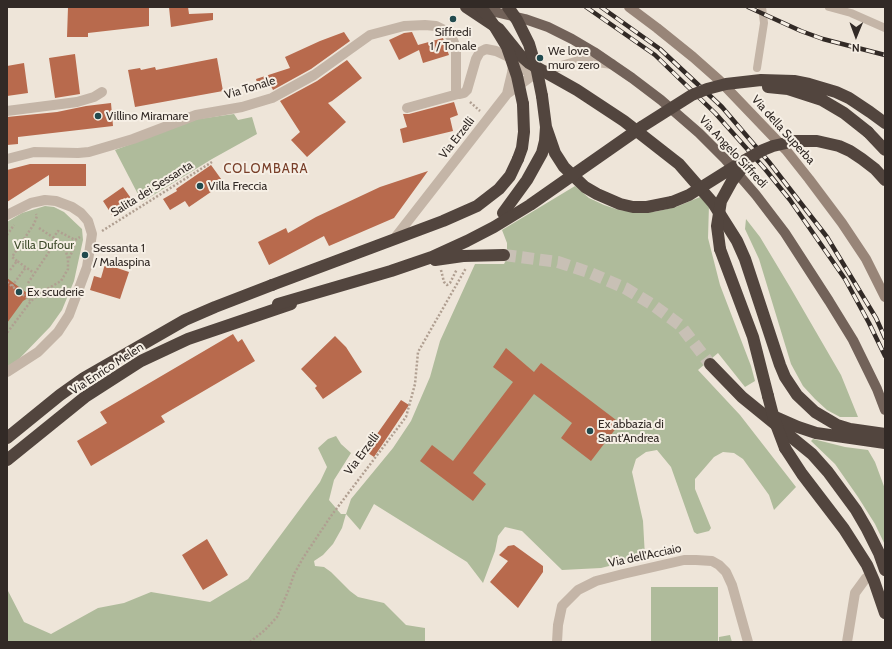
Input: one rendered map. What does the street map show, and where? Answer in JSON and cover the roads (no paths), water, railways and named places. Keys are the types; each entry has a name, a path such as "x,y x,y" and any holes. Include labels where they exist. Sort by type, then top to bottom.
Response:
{"highway":[{"path":"466,7 499,29 538,74 577,90 624,121 673,160 693,179 713,203 737,241 745,258 780,365 791,387 805,403 827,420 885,443"},
{"path":"111,363 185,320 215,307 443,221 477,206 499,189 510,176 522,148 524,132 523,104 517,76 507,47 481,7"},
{"path":"508,7 517,20 529,44 537,71 546,127 555,153 564,167 585,187 597,194 620,204 633,207 648,207 672,202 704,186 756,154 773,146 805,140 829,143 850,151 875,169 885,180"},
{"path":"111,363 278,304 432,257 467,241 494,227 530,205 643,126 692,95 707,89 742,81 777,80 809,84 836,92 860,105 885,123"},
{"path":"661,115 714,95 744,88 774,87 788,89 809,95 833,106 868,132 885,150"},
{"path":"431,261 468,243 502,213 527,180 542,153 546,127"},
{"path":"756,154 732,181 721,200 717,226 720,249 753,337 774,419 785,448 802,474 844,529 867,565 885,613"},
{"path":"431,261 464,261 504,255"},
{"name":"Via Enrico Melen","path":"7,460 85,397 141,361 188,339 279,307 431,261"},
{"name":"Via Enrico Melen","path":"7,438 60,395 84,378 111,363"},
{"path":"710,364 742,397 812,454 828,472 842,490 863,523 879,553 885,570"},
{"path":"742,397 780,420 816,433 866,436 885,434"}],"main road":[{"name":"Via Angelo Siffredi","path":"474,7 525,19 572,39 612,64 661,100 699,133 725,159 756,195 785,233 853,340 877,389 885,410"}],"street":[{"name":"Via della Superba","path":"629,7 658,28 719,80 786,150 842,222 866,260 885,297"},
{"name":"Via Tonale","path":"7,159 34,152 78,154 89,152 133,139 196,116 242,107 272,98 314,75 370,35 404,26 436,26 446,31 453,40 456,48 455,92 459,94"},
{"name":"Via Erzelli","path":"507,94 512,73 513,59 511,44"},
{"path":"407,108 464,93 467,90 476,59 480,52 486,49 504,54 538,74"},
{"name":"Via Erzelli","path":"332,261 396,239 507,94 538,74 579,61 590,60 612,64"},
{"path":"7,111 77,102 94,97 102,92"},
{"path":"7,215 30,203 45,200 56,201 72,206 81,213 88,221 92,234 87,267 69,315 58,332 38,352 7,372"},
{"name":"Via dell'Acciaio","path":"557,642 558,625 562,606 578,590 596,581 684,560 712,561 726,572 732,585 748,642"},
{"path":"847,642 855,593 866,578"}],"lane":[{"path":"757,68 764,23 762,7"},
{"path":"829,7 851,13 885,28"}],"tunnel":[{"path":"504,255 558,262 588,272 625,288 653,305 680,325 710,364"}],"railway":[{"path":"586,7 655,55 715,113 765,169 790,200 845,279 885,356"},
{"path":"601,7 660,49 722,107 769,162 827,237 876,318 885,338"},
{"path":"748,7 801,31 823,39 885,55"}],"place":[{"name":"Siffredi 1 / Tonale","path":"453,19"},
{"name":"We love muro zero","path":"540,58"},
{"name":"Villino Miramare","path":"98,116"},
{"name":"Villa Freccia","path":"200,186"},
{"name":"Sessanta 1 / Malaspina","path":"85,255"},
{"name":"Ex scuderie","path":"19,292"},
{"name":"Ex abbazia di Sant'Andrea","path":"590,431"}],"district":[{"name":"COLOMBARA","path":"266,169"}],"park label":[{"name":"Villa Dufour","path":"44,245"}]}
